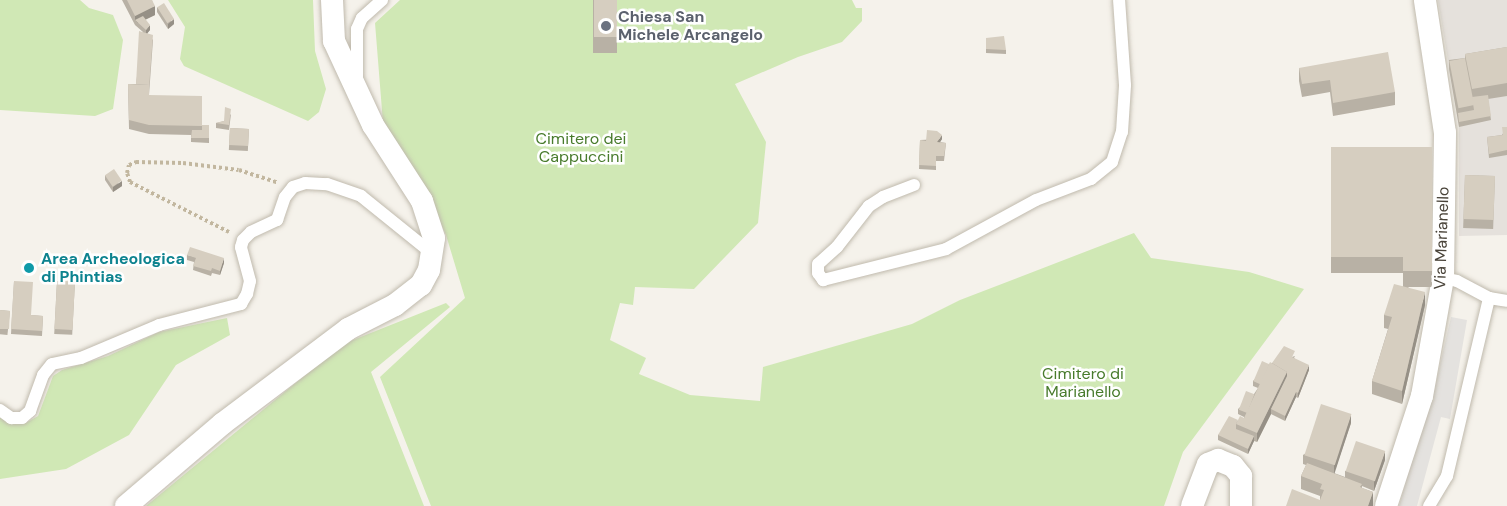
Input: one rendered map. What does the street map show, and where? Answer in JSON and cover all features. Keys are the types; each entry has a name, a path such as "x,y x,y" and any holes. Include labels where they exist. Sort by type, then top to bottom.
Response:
{"street":[{"path":"126,506 222,424 348,330 395,305 421,285 429,270 434,238 422,201 374,126 334,41 332,0"},
{"name":"Via Marianello","path":"1386,506 1422,396 1443,278 1445,133 1425,0"},
{"path":"1192,506 1208,464 1218,460 1233,466 1241,476 1241,506"}],"lane":[{"path":"357,89 357,30 369,6 382,0"},
{"path":"914,185 883,197 868,206 837,247 818,264 818,273 823,280 946,249 1036,200 1091,179 1112,162 1122,132 1125,85 1119,0"},
{"path":"0,410 11,418 22,418 30,411 43,375 52,364 81,358 159,325 241,304 247,294 250,281 241,247 245,235 278,220 285,197 292,187 305,183 327,184 361,196 433,254"},
{"path":"1443,278 1457,281 1489,297 1507,301"},
{"path":"1429,506 1447,476 1489,297"}],"path":[{"path":"243,240 130,182 127,173 129,165 136,162 183,163 239,170 292,187"}],"shaded area":[{"path":"1438,0 1507,0 1507,235 1459,236 1459,127"},
{"path":"1451,317 1467,320 1450,419 1441,417 1417,506 1399,506 1421,427 1430,408"}],"green space":[{"path":"0,0 80,0 89,8 113,15 123,40 113,109 95,116 0,110"},
{"path":"168,0 313,0 315,51 326,89 319,112 308,121 184,66 180,59 185,27"},
{"path":"400,0 852,0 856,8 862,8 862,21 842,42 798,57 735,84 766,142 758,223 694,289 635,287 633,305 620,303 610,340 646,358 639,374 690,395 760,401 763,367 912,324 960,300 1134,233 1151,258 1249,272 1304,289 1183,452 1164,506 431,506 380,377 465,298 446,235 427,194 383,123 375,23"},
{"path":"446,303 450,307 371,372 424,506 146,506 343,344"},
{"path":"227,318 230,335 176,365 129,435 66,469 0,479 0,417 8,422 24,424 38,416 53,376 62,370 108,356 159,332"}],"building":[{"path":"127,0 152,0 155,6 135,16"},
{"name":"Chiesa San Michele Arcangelo","path":"594,0 617,0 617,37 594,37"},
{"path":"164,3 174,19 167,23 157,7"},
{"path":"143,16 150,25 146,30 135,20"},
{"path":"139,31 153,35 149,88 149,85 136,84"},
{"path":"1004,36 1006,50 986,49 986,38"},
{"path":"1507,47 1507,83 1472,89 1465,54"},
{"path":"1388,52 1395,92 1333,103 1330,80 1302,84 1299,68"},
{"path":"1465,58 1474,105 1458,108 1449,61"},
{"path":"128,84 149,85 149,95 202,96 202,126 149,125 129,120"},
{"path":"1488,95 1491,116 1459,122 1458,113 1474,110 1472,97"},
{"path":"225,107 231,109 229,125 216,123 224,121"},
{"path":"202,125 209,125 209,138 191,138 192,130 202,130"},
{"path":"1502,127 1507,127 1507,150 1489,154 1487,137 1503,135"},
{"path":"230,128 249,129 248,146 229,145"},
{"path":"927,130 937,131 942,135 937,142 946,143 944,156 936,156 936,166 919,165 920,140 926,141"},
{"path":"1331,147 1432,147 1432,271 1403,271 1403,257 1331,257"},
{"path":"114,169 122,181 113,187 105,175"},
{"path":"1465,175 1495,176 1493,220 1463,219"},
{"path":"190,247 224,258 220,271 193,266 196,258 187,255"},
{"path":"14,281 33,282 31,315 43,316 42,331 11,329"},
{"path":"57,281 75,282 72,330 54,329"},
{"path":"1394,284 1425,292 1402,391 1372,381 1392,317 1384,315"},
{"path":"0,310 10,311 9,329 0,329"},
{"path":"1284,346 1295,351 1292,357 1309,365 1298,393 1296,392 1285,416 1271,409 1287,376 1287,372 1272,363"},
{"path":"1262,361 1269,364 1261,384 1253,381"},
{"path":"1270,362 1287,372 1257,433 1236,424 1240,416 1244,418"},
{"path":"1246,391 1254,394 1247,413 1239,410"},
{"path":"1321,404 1351,414 1335,465 1304,455"},
{"path":"1229,416 1238,420 1236,429 1254,436 1248,449 1218,435"},
{"path":"1356,441 1385,451 1375,481 1346,471"},
{"path":"1307,463 1362,484 1360,487 1373,492 1368,506 1286,506 1292,489 1320,500 1324,490 1320,489 1322,484 1301,476"}],"place":[{"name":"Chiesa San Michele Arcangelo","path":"606,26"},
{"name":"Area Archeologica di Phintias","path":"29,268"}],"park label":[{"name":"Cimitero dei Cappuccini","path":"581,148"},
{"name":"Cimitero di Marianello","path":"1083,383"}]}
